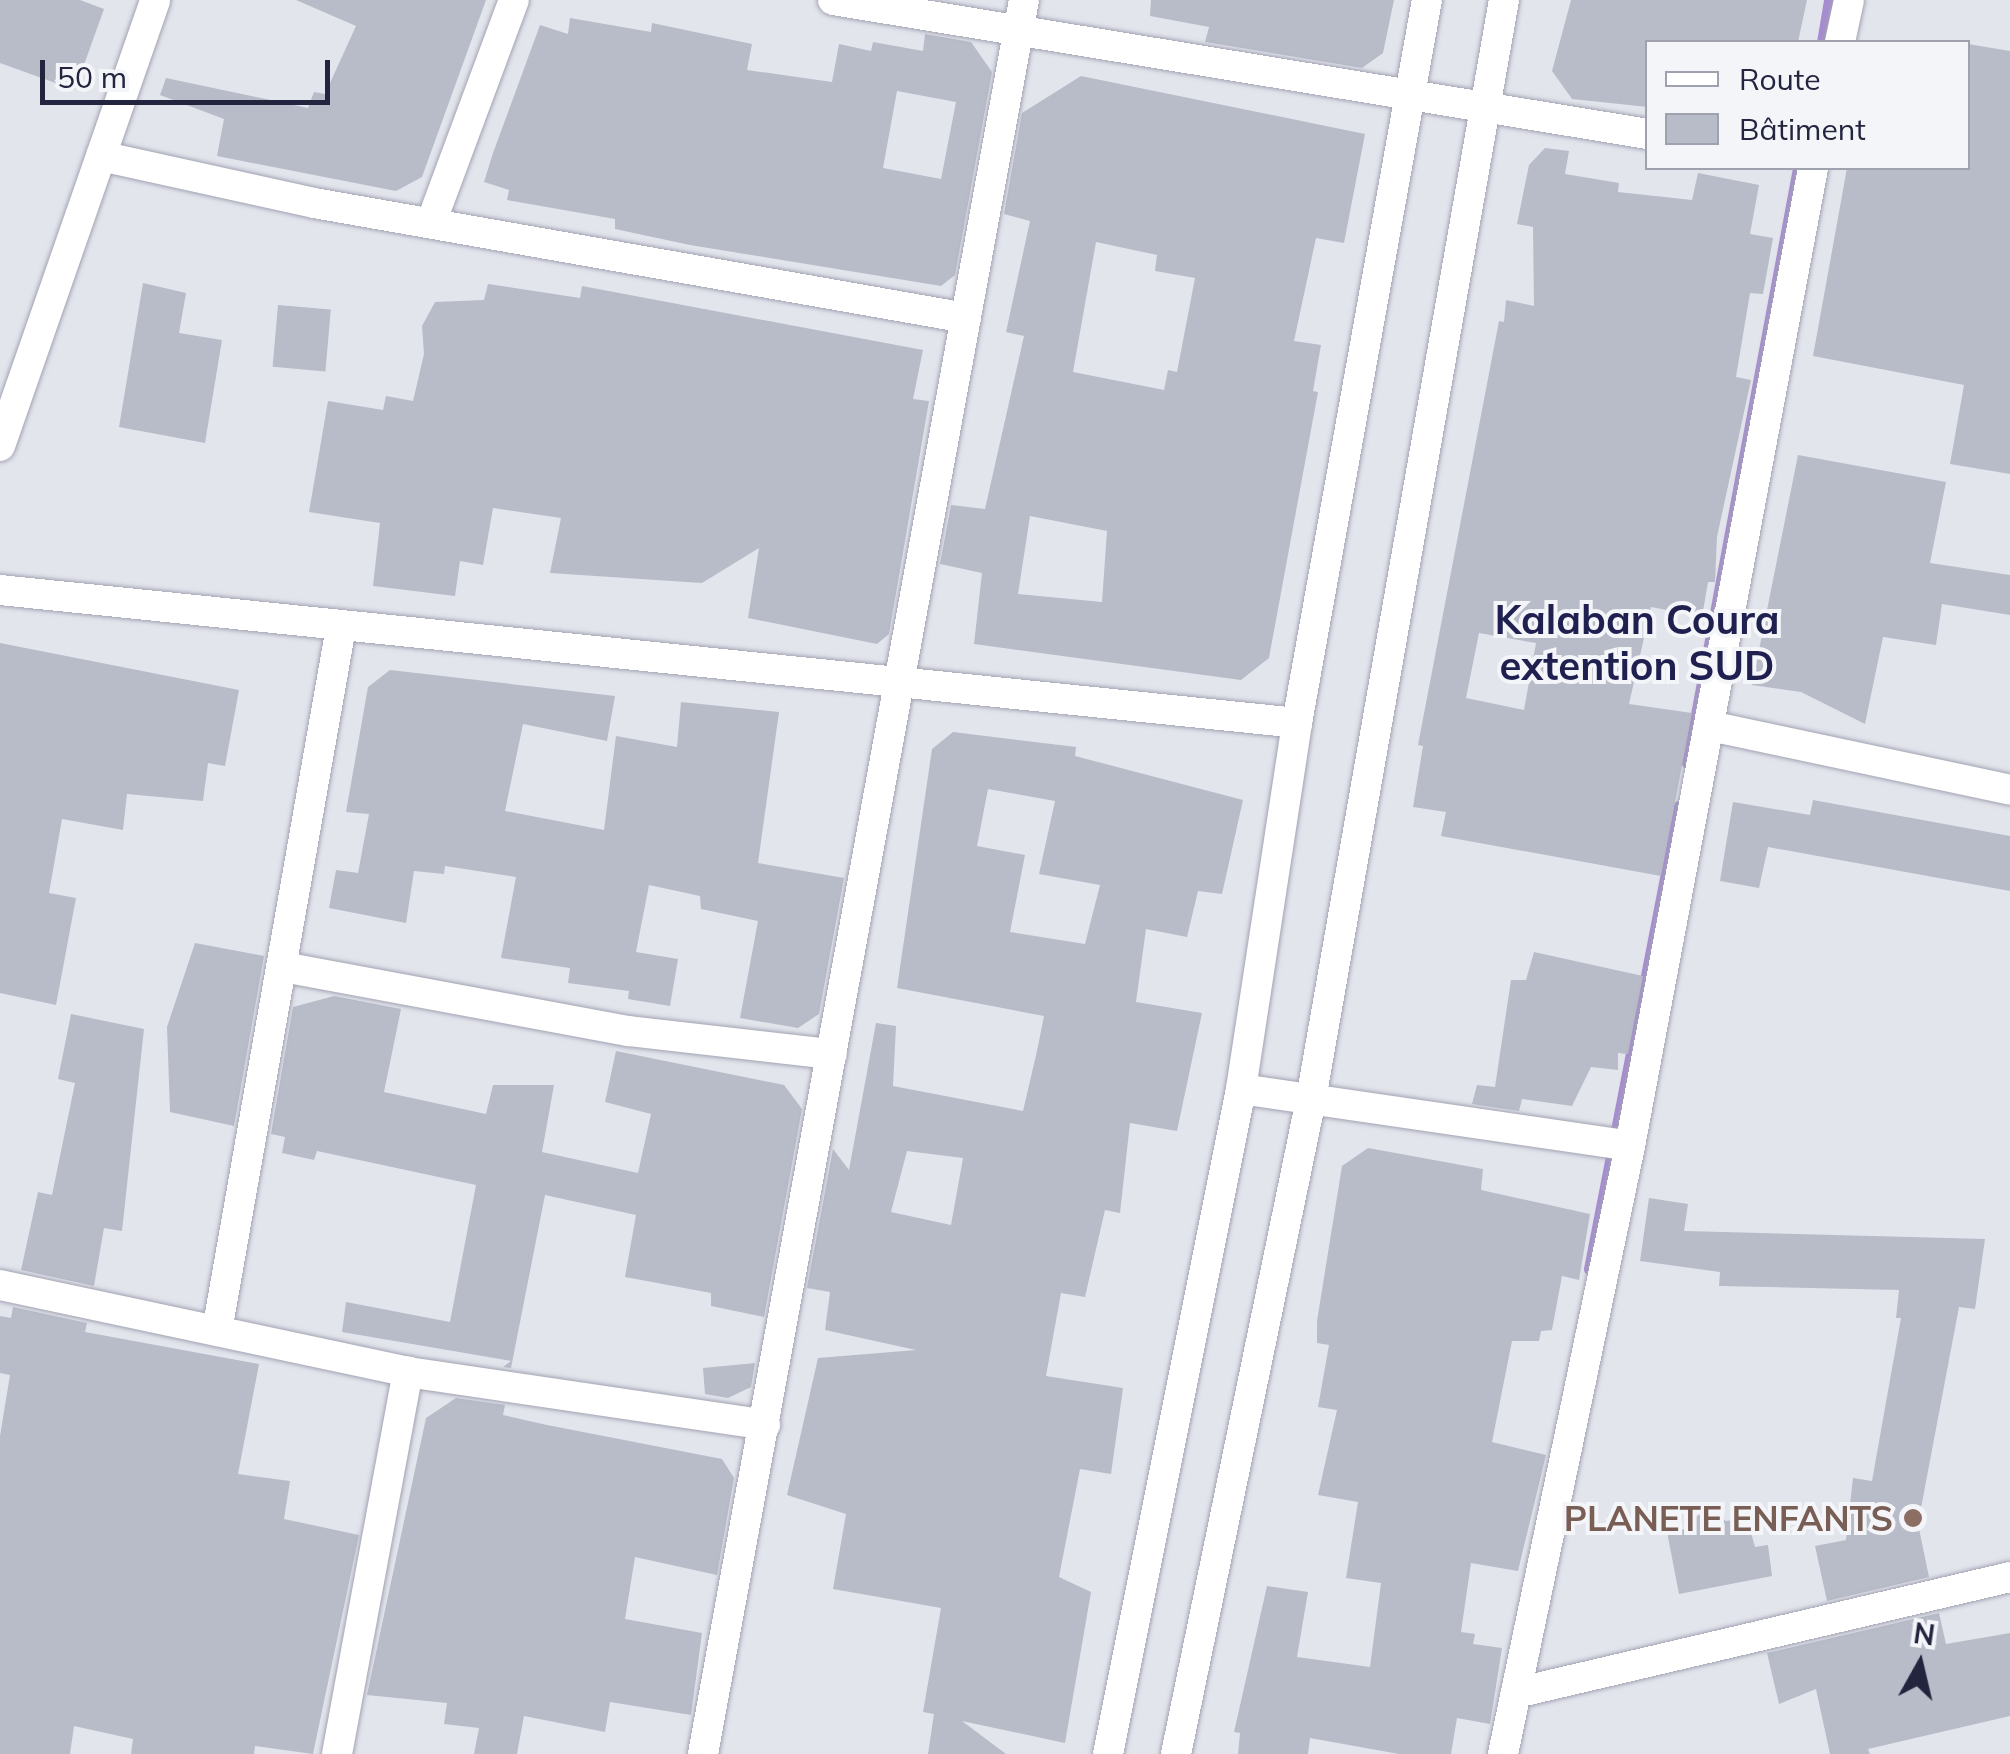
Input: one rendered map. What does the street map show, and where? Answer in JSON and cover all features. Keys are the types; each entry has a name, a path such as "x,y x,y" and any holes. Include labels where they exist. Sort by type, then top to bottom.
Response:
{"street":[{"path":"0,446 156,0"},
{"path":"430,224 514,0"},
{"path":"833,0 1645,133"},
{"path":"704,1754 1024,0"},
{"path":"1108,1754 1242,1089 1297,724 1427,0"},
{"path":"1176,1754 1311,1099 1504,0"},
{"path":"1840,40 1849,0"},
{"path":"101,156 430,224 966,318"},
{"path":"1503,1754 1630,1146 1813,170"},
{"path":"0,590 1297,724"},
{"path":"217,1331 341,627"},
{"path":"1710,726 2010,790"},
{"path":"283,967 628,1031 832,1054"},
{"path":"1242,1089 1630,1146"},
{"path":"0,1286 408,1372 765,1425"},
{"path":"337,1754 408,1372"},
{"path":"1516,1693 2010,1577"}],"building":[{"path":"0,0 80,0 104,9 75,90 0,63"},
{"path":"296,0 486,0 422,177 396,191 217,156 224,119 160,95 166,78 308,108 314,92 325,94 356,26"},
{"path":"1151,0 1394,0 1383,53 1362,68 1205,42 1209,27 1150,16"},
{"path":"1571,0 1807,0 1798,40 1645,40 1645,107 1572,99 1552,71"},
{"path":"570,18 651,32 652,23 752,44 747,70 832,82 839,44 871,51 873,42 923,51 925,34 971,42 992,72 955,275 941,286 690,245 615,229 615,219 507,200 509,190 484,182 540,25 568,34","holes":["897,91 956,102 941,179 883,168"]},
{"path":"1970,44 2010,51 2010,474 1950,464 1964,385 1813,356 1847,170 1970,170"},
{"path":"1081,76 1365,134 1344,243 1316,238 1294,341 1321,345 1313,391 1318,392 1269,658 1241,680 974,644 982,573 940,564 951,505 985,509 1024,336 1006,332 1030,221 1004,214 1022,113","holes":["1096,242 1157,255 1155,271 1195,278 1177,372 1168,370 1164,390 1073,372","1030,516 1107,531 1102,602 1018,594"]},
{"path":"1545,148 1569,151 1565,174 1619,183 1618,192 1692,200 1698,173 1759,185 1750,234 1773,238 1763,294 1750,293 1736,377 1751,380 1717,537 1715,582 1708,582 1702,617 1651,607 1629,704 1692,713 1661,876 1441,836 1446,812 1413,807 1423,746 1418,745 1499,321 1504,322 1506,300 1534,306 1533,227 1517,224 1529,165","holes":["1479,633 1536,643 1524,710 1466,698"]},
{"path":"143,283 186,293 179,333 222,340 205,443 119,427"},
{"path":"488,284 580,298 582,286 923,350 913,399 929,401 889,634 877,644 748,618 759,548 702,583 550,573 561,518 493,508 483,565 460,561 455,596 373,586 380,523 309,512 328,401 383,410 386,396 413,401 424,354 422,326 435,302 484,300"},
{"path":"278,305 331,310 325,371 273,367"},
{"path":"1798,455 1946,482 1930,563 2010,575 2010,615 1942,604 1936,645 1883,637 1865,724 1801,692 1752,685"},
{"path":"0,643 239,690 225,766 208,763 203,801 127,794 123,830 62,819 49,893 76,898 56,1005 0,993"},
{"path":"390,670 615,696 607,741 523,724 505,811 604,830 616,736 677,747 681,702 779,712 758,863 844,878 819,1014 798,1028 740,1018 758,921 701,909 700,896 649,885 636,952 678,959 670,1006 628,999 629,991 568,983 570,968 501,958 516,877 445,866 444,874 414,871 406,923 329,908 336,870 358,873 369,814 346,812 368,687"},
{"path":"953,732 1076,747 1075,756 1243,800 1222,894 1198,891 1187,937 1146,929 1136,1002 1202,1013 1177,1131 1130,1123 1120,1213 1105,1210 1085,1297 1061,1293 1046,1376 1123,1388 1111,1474 1080,1469 1059,1577 1091,1592 1065,1743 962,1721 1006,1754 928,1754 934,1714 923,1712 941,1608 833,1589 846,1514 787,1495 818,1358 916,1350 825,1330 830,1292 807,1288 833,1149 849,1170 876,1023 896,1026 893,1086 1023,1111 1044,1016 897,988 932,749","holes":["988,789 1055,801 1039,874 1100,885 1085,944 1010,932 1025,855 977,846","907,1151 963,1158 951,1225 891,1212"]},
{"path":"1813,800 2010,836 2010,891 1768,847 1759,888 1720,881 1733,802 1810,815"},
{"path":"195,943 264,956 234,1126 170,1112 167,1027"},
{"path":"1534,952 1643,976 1628,1054 1618,1053 1618,1070 1591,1067 1572,1106 1522,1099 1519,1111 1472,1104 1477,1085 1495,1087 1511,980 1526,980"},
{"path":"334,996 401,1009 384,1092 486,1114 493,1085 554,1085 542,1152 638,1173 651,1114 605,1102 616,1051 784,1085 802,1109 764,1317 711,1306 711,1293 625,1277 636,1215 545,1195 511,1368 503,1367 511,1361 342,1332 346,1302 450,1322 476,1185 317,1151 314,1160 282,1153 285,1137 271,1134 293,1007"},
{"path":"71,1014 144,1029 122,1231 104,1228 94,1286 21,1270 38,1192 52,1195 75,1083 58,1079"},
{"path":"1368,1148 1483,1169 1481,1190 1590,1214 1579,1280 1562,1276 1552,1330 1541,1331 1539,1341 1512,1341 1492,1442 1546,1455 1518,1571 1471,1563 1461,1632 1475,1634 1473,1644 1502,1648 1490,1724 1457,1718 1451,1754 1399,1754 1310,1738 1308,1754 1238,1754 1240,1733 1234,1732 1267,1586 1308,1592 1297,1657 1370,1667 1381,1583 1346,1578 1358,1502 1318,1495 1337,1410 1318,1407 1329,1345 1317,1343 1317,1321 1342,1166"},
{"path":"1649,1198 1688,1204 1684,1231 1985,1239 1975,1309 1959,1307 1918,1524 1929,1577 1827,1601 1815,1546 1846,1540 1853,1478 1872,1481 1901,1318 1896,1318 1899,1290 1719,1286 1720,1272 1640,1261"},
{"path":"13,1307 87,1323 85,1332 259,1364 238,1474 290,1481 284,1519 359,1535 313,1754 255,1746 254,1754 131,1754 133,1739 74,1726 70,1754 0,1754 0,1436 10,1375 0,1373 0,1316 11,1318"},
{"path":"755,1363 751,1387 728,1398 705,1394 703,1368"},
{"path":"456,1398 505,1405 503,1415 722,1459 734,1478 717,1575 635,1557 625,1619 702,1633 691,1715 610,1702 605,1732 524,1716 517,1754 474,1754 479,1728 444,1724 447,1703 367,1695 426,1418"},
{"path":"1709,1510 1726,1521 1747,1518 1755,1547 1768,1545 1772,1576 1679,1594 1667,1532 1691,1528 1695,1517"},
{"path":"1939,1613 1946,1644 2010,1633 2010,1716 1868,1749 1870,1754 1830,1754 1816,1689 1779,1704 1767,1653"}],"waterway":[{"path":"1822,40 1829,0"},
{"path":"1687,763 1798,170"},
{"path":"1589,1269 1679,806"}],"place":[{"name":"PLANETE ENFANTS","path":"1913,1518"}],"district":[{"name":"Kalaban Coura extention SUD","path":"1637,642"}]}
